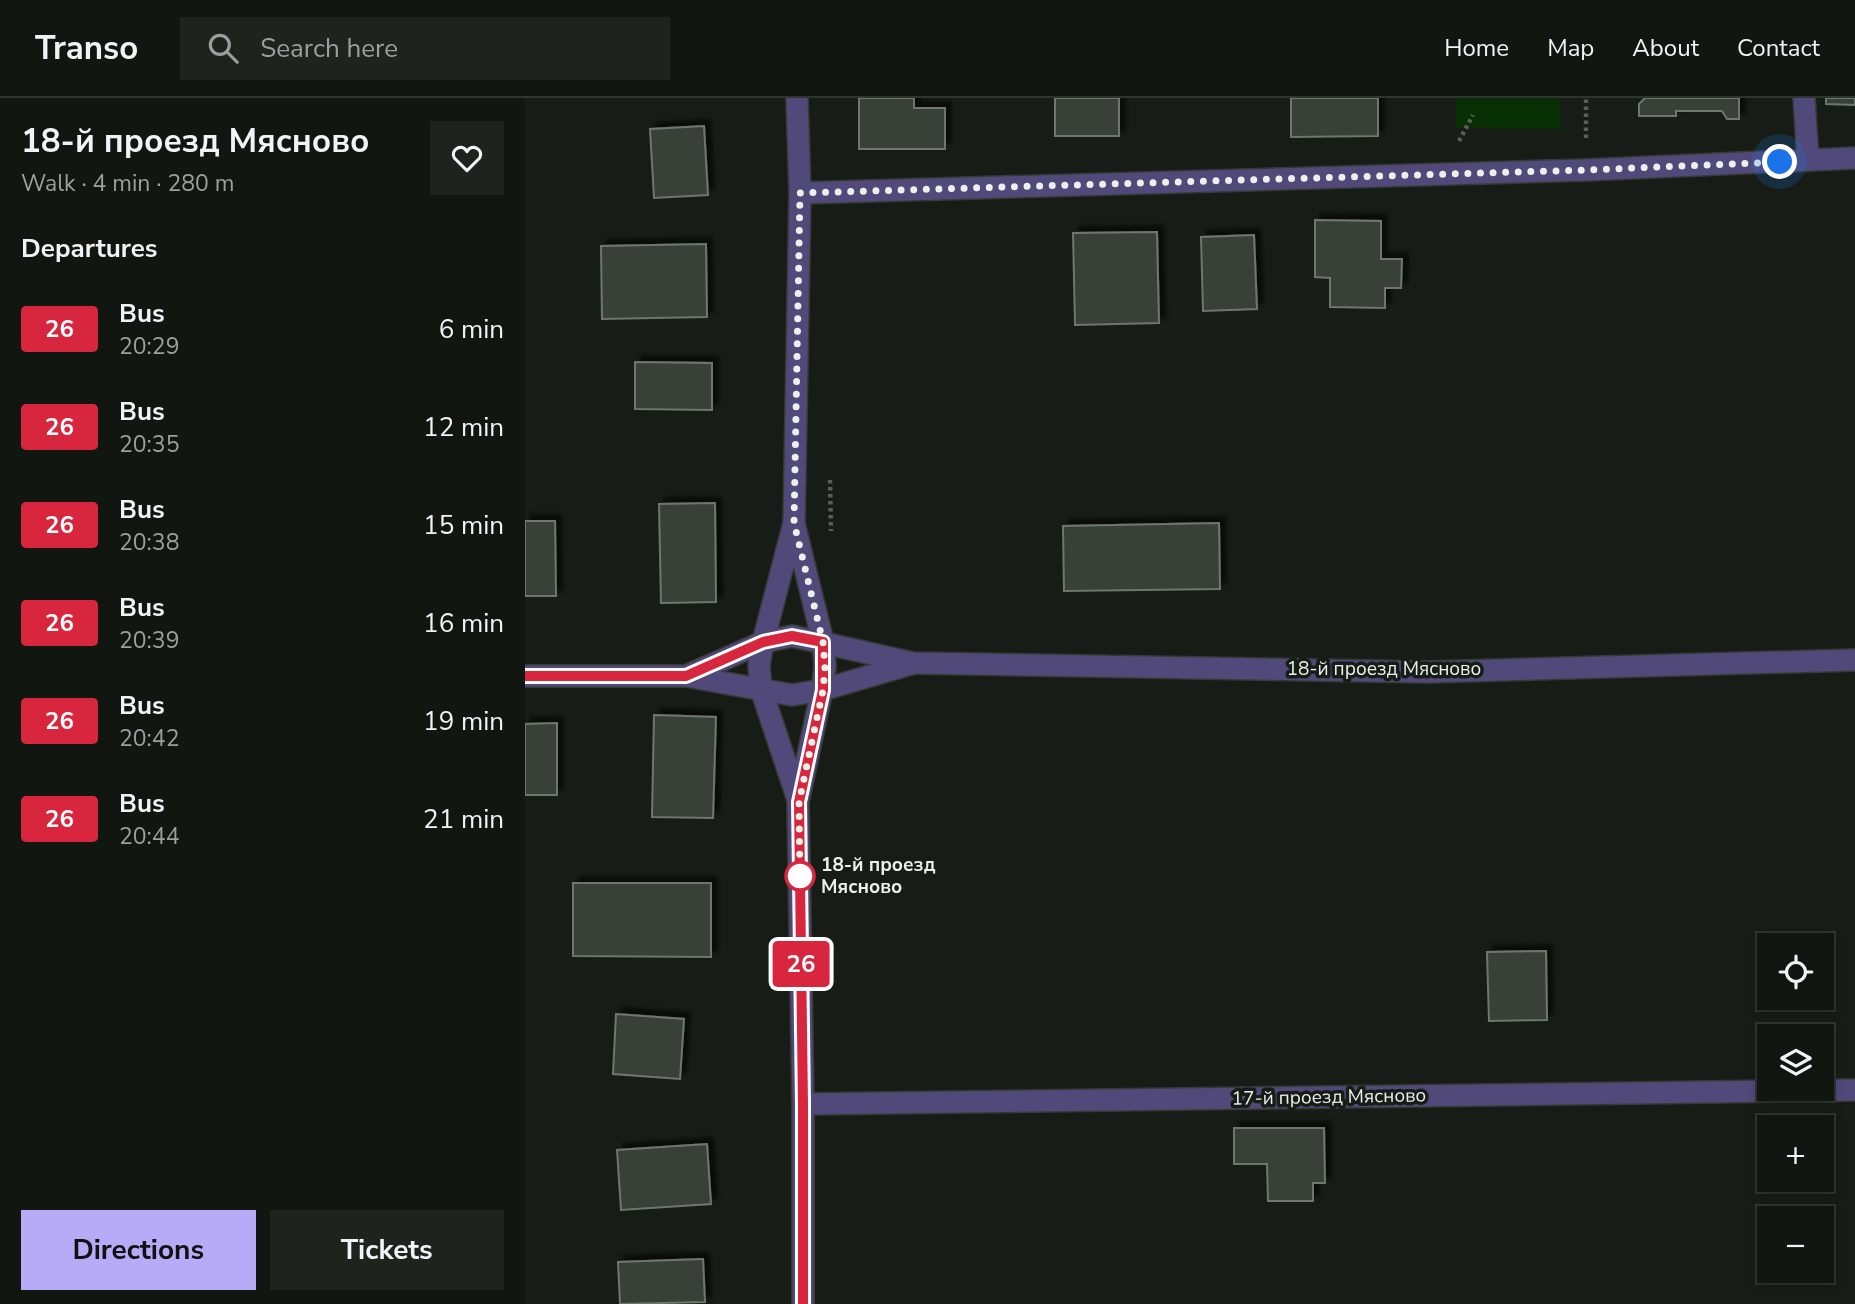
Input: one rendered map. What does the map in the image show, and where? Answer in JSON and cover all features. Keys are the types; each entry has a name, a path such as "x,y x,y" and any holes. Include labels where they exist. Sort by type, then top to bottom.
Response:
{"street":[{"path":"797,98 800,193 794,523 759,666 761,689 799,802"},
{"path":"1804,98 1808,160"},
{"path":"800,193 1586,170 1855,158"},
{"path":"794,523 823,642 823,690 799,802 803,1304"},
{"name":"18-й проезд Мясново","path":"686,676 763,642 792,636 913,663 1428,672 1855,660"},
{"name":"18-й проезд Мясново","path":"823,690 913,663"},
{"name":"18-й проезд Мясново","path":"525,676 686,676 761,689"},
{"path":"761,689 792,695 823,690"},
{"name":"17-й проезд Мясново","path":"803,1104 1855,1090"}],"path":[{"path":"1586,98 1586,170"}],"green space":[{"path":"1456,98 1560,98 1560,129 1456,128"}],"building":[{"path":"859,98 914,98 914,108 945,108 945,149 859,149"},
{"path":"1055,98 1119,98 1119,136 1055,136"},
{"path":"1291,98 1378,98 1378,136 1291,137"},
{"path":"1645,98 1739,98 1739,119 1727,119 1722,111 1676,111 1676,116 1639,116 1639,104"},
{"path":"1826,98 1855,98 1855,105 1826,104"},
{"path":"704,126 708,195 654,198 650,129"},
{"path":"1315,220 1381,221 1381,259 1402,259 1401,288 1385,288 1385,308 1330,307 1330,278 1315,277"},
{"path":"1157,232 1159,323 1075,325 1073,233"},
{"path":"1254,235 1257,309 1203,311 1201,237"},
{"path":"706,244 707,317 602,319 601,246"},
{"path":"635,362 712,363 712,410 635,409"},
{"path":"715,503 716,602 661,603 659,504"},
{"path":"525,521 555,521 556,596 525,596"},
{"path":"1219,523 1220,589 1064,591 1063,526"},
{"path":"654,715 716,717 713,818 652,817"},
{"path":"557,723 557,795 525,795 525,724"},
{"path":"573,883 711,883 711,957 573,956"},
{"path":"1546,951 1547,1020 1489,1021 1487,952"},
{"path":"616,1014 684,1019 680,1079 613,1074"},
{"path":"1234,1128 1324,1128 1325,1183 1313,1183 1313,1201 1268,1201 1267,1164 1234,1164"},
{"path":"707,1144 711,1204 621,1210 617,1150"},
{"path":"703,1259 705,1302 620,1304 618,1262"}],"bus line":[{"name":"26","path":"525,676 686,676 763,642 792,636 823,642 823,690 799,802 803,1304"}],"place":[{"name":"18-й проезд Мясново","path":"800,876"}],"route":[{"path":"800,876 800,884 799,802 823,690 825,667 823,642 794,523 800,193 1780,162"}]}
